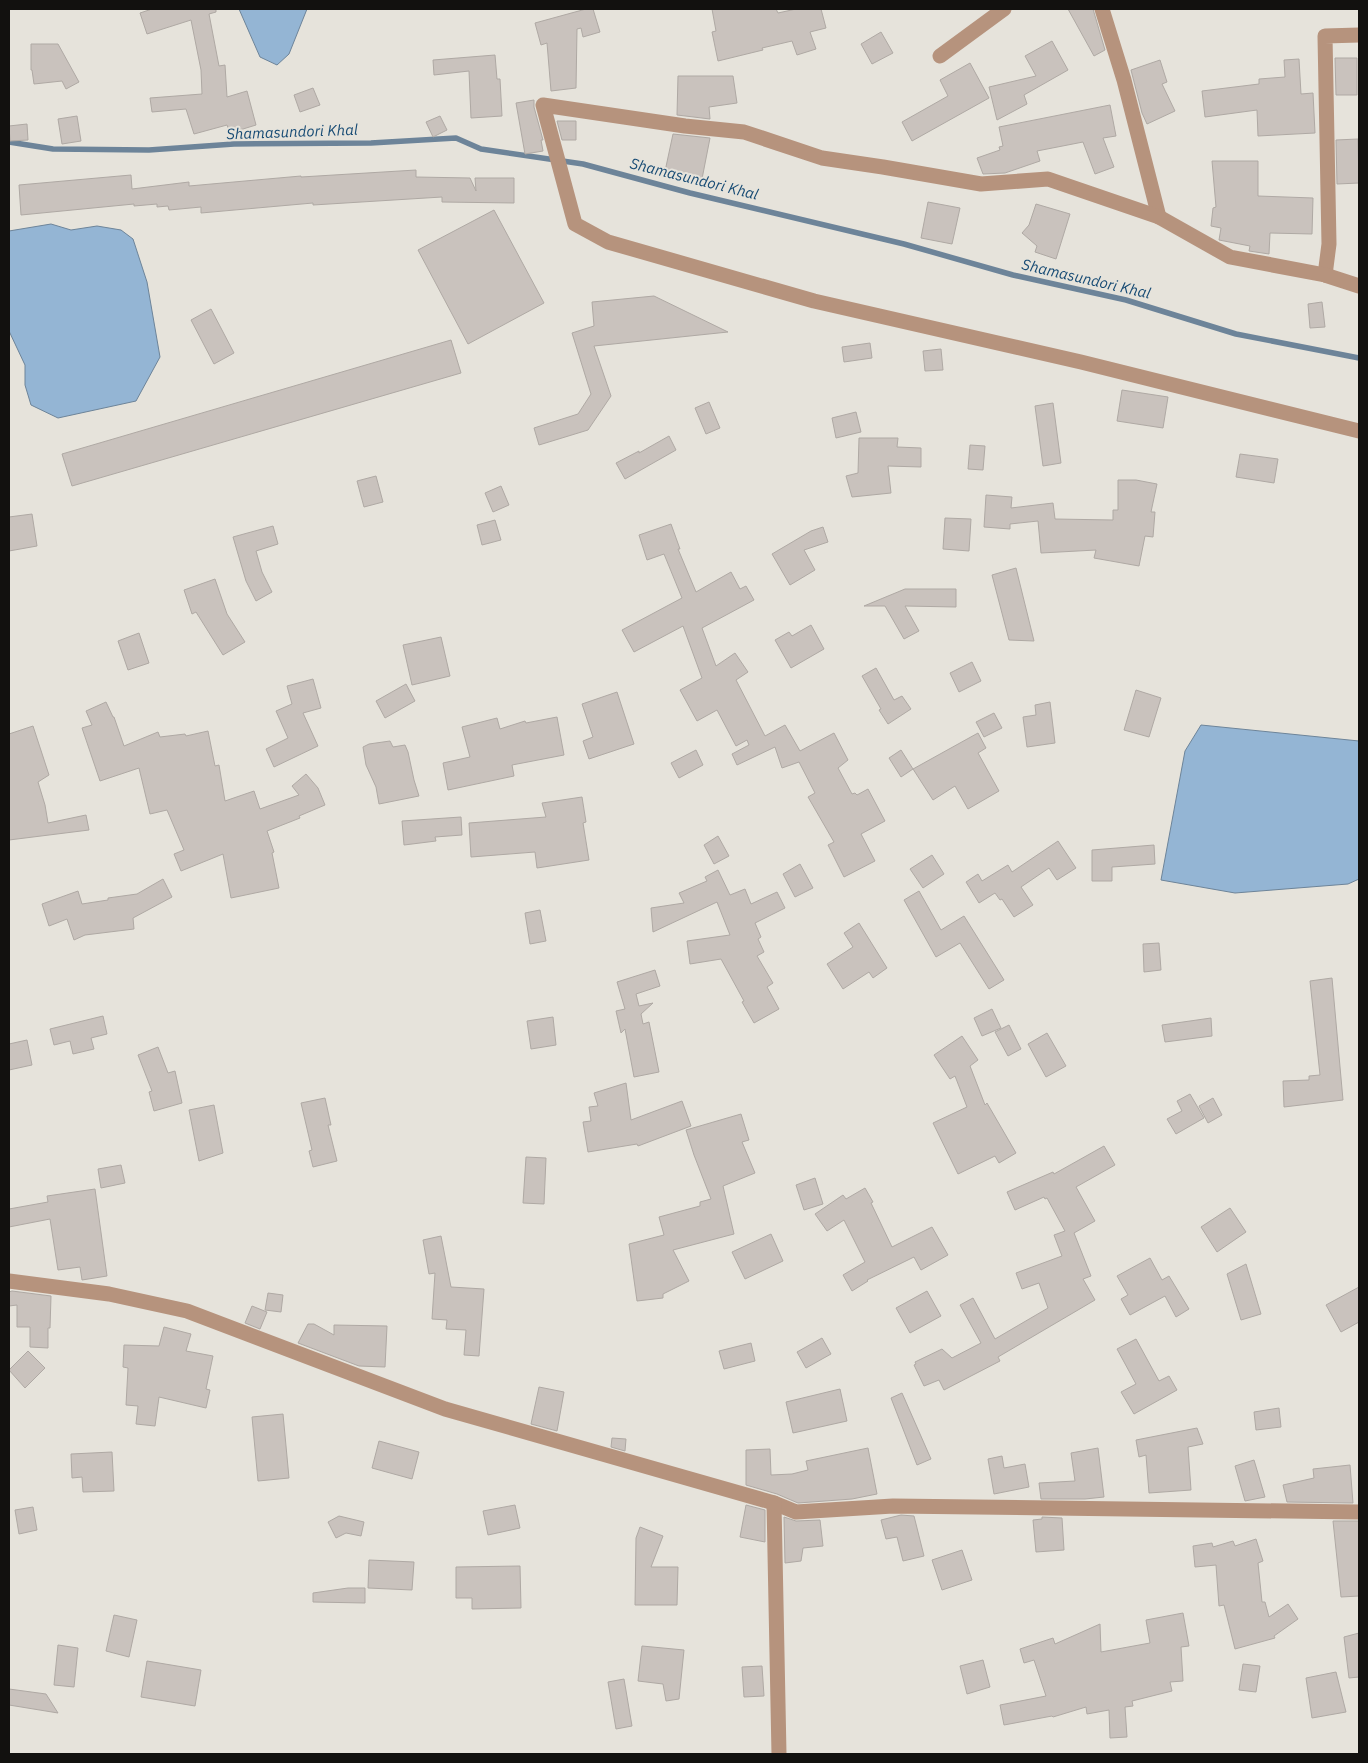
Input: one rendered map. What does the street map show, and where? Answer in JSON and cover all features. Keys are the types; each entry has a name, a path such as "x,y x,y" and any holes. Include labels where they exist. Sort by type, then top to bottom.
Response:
{"street":[{"path":"940,56 1004,9"},
{"path":"1102,9 1124,80 1159,217"},
{"path":"1325,275 1329,244 1326,36 1359,35"},
{"path":"1359,286 1325,275 1230,257 1159,217 1048,180 981,184 883,166 822,158 744,132 685,126 543,104 575,224 608,242 814,301 1081,362 1359,431"},
{"path":"9,1281 109,1294 187,1311 445,1409 774,1503 796,1512 893,1506 1359,1512"},
{"path":"774,1503 779,1754"}],"water":[{"path":"239,9 307,9 289,54 277,65 260,57"},
{"path":"51,224 71,230 97,226 121,230 133,239 147,282 160,357 136,401 58,418 31,405 25,385 25,365 9,331 9,231"},
{"path":"1201,725 1359,741 1359,879 1348,884 1235,893 1161,880 1185,751"}],"building":[{"path":"152,9 216,9 216,12 209,14 219,66 225,65 227,97 247,91 256,125 230,133 227,125 194,134 186,109 152,112 150,98 202,94 201,70 191,20 147,34 140,13"},
{"path":"586,9 593,9 600,32 583,37 581,28 577,29 576,88 551,91 547,43 541,45 535,23"},
{"path":"712,9 776,9 778,13 796,9 821,9 826,28 810,32 816,49 797,55 792,41 718,61 712,32 716,31"},
{"path":"1068,9 1093,9 1105,50 1094,56"},
{"path":"881,32 893,53 872,64 861,44"},
{"path":"1052,41 1068,70 1024,95 1027,104 997,120 989,87 1036,76 1025,56"},
{"path":"31,44 58,44 79,82 66,89 62,81 34,84 31,70"},
{"path":"495,55 497,79 500,79 502,116 471,118 469,71 434,75 433,60"},
{"path":"1335,58 1357,58 1357,95 1336,95"},
{"path":"1299,59 1301,94 1313,93 1315,133 1258,136 1257,110 1205,117 1202,91 1259,84 1259,79 1285,77 1284,60"},
{"path":"1160,60 1167,82 1162,84 1175,111 1147,124 1142,113 1131,70"},
{"path":"970,63 989,98 912,141 902,122 948,96 940,80"},
{"path":"678,76 733,76 737,103 709,107 710,119 677,115"},
{"path":"313,88 320,105 300,112 294,95"},
{"path":"534,100 534,107 543,140 541,140 543,151 525,154 516,103"},
{"path":"1110,105 1116,136 1103,138 1114,167 1095,174 1083,142 1037,151 1040,161 1005,173 983,174 977,158 1000,150 999,147 1003,146 999,127"},
{"path":"77,116 81,141 62,144 58,119"},
{"path":"440,116 447,130 433,137 426,122"},
{"path":"557,121 576,121 576,140 562,140"},
{"path":"27,124 28,140 10,141 9,126"},
{"path":"673,134 710,138 701,184 664,176"},
{"path":"1358,139 1359,183 1337,184 1336,140"},
{"path":"1212,161 1258,161 1258,196 1313,198 1312,234 1270,233 1269,254 1249,251 1250,246 1219,240 1221,228 1211,226 1213,208 1216,207"},
{"path":"416,170 416,177 470,178 476,191 475,178 514,178 514,203 442,202 442,197 313,205 313,203 201,213 201,207 169,210 168,206 157,207 157,204 134,206 134,204 21,215 19,185 131,175 132,189 189,182 189,186 301,176"},
{"path":"928,202 960,208 952,244 921,238"},
{"path":"1036,204 1070,214 1056,259 1035,252 1037,246 1022,233 1029,225"},
{"path":"494,210 544,303 468,344 418,250"},
{"path":"654,296 728,332 594,346 611,396 588,430 539,445 534,428 578,414 591,394 572,333 594,326 592,302"},
{"path":"1322,302 1325,327 1310,328 1308,304"},
{"path":"211,309 234,353 214,364 191,320"},
{"path":"451,340 461,373 72,486 62,454"},
{"path":"870,343 872,358 844,362 842,347"},
{"path":"941,349 943,370 925,371 923,351"},
{"path":"1122,390 1168,397 1163,428 1117,421"},
{"path":"709,402 720,428 706,434 695,408"},
{"path":"1053,403 1061,463 1043,466 1035,406"},
{"path":"856,412 861,432 836,438 832,418"},
{"path":"669,436 676,450 625,479 616,463 639,451 639,453"},
{"path":"859,438 898,438 897,447 921,448 921,467 888,466 891,493 852,497 846,476 858,473"},
{"path":"970,445 985,446 983,470 968,469"},
{"path":"1240,454 1278,459 1274,483 1236,477"},
{"path":"376,476 383,502 364,507 357,481"},
{"path":"1118,480 1136,480 1157,484 1151,512 1155,512 1153,537 1145,536 1139,566 1094,558 1096,550 1041,553 1038,521 1010,524 1010,529 984,527 986,495 1012,497 1011,508 1053,503 1055,519 1113,520 1113,510 1118,510"},
{"path":"501,486 509,505 493,512 485,493"},
{"path":"32,514 37,546 9,551 9,517"},
{"path":"945,518 971,519 969,551 943,549"},
{"path":"495,520 501,540 482,545 477,525"},
{"path":"671,524 680,549 678,549 696,592 731,572 740,589 746,586 754,600 702,628 716,666 735,653 748,672 736,680 765,736 785,725 800,751 834,733 848,760 838,768 852,794 855,793 857,795 868,789 885,821 861,834 875,861 844,877 828,845 834,842 808,797 815,793 799,762 782,768 775,747 737,765 732,754 749,745 747,740 736,746 717,710 697,721 680,690 702,678 683,626 634,652 622,630 682,598 664,554 647,560 639,535"},
{"path":"273,526 278,544 256,551 262,572 272,592 256,601 246,581 233,537"},
{"path":"823,527 828,542 804,550 815,570 790,585 772,554 811,531"},
{"path":"1016,568 1034,641 1009,640 992,575"},
{"path":"215,579 227,614 245,642 223,655 196,612 192,614 184,590"},
{"path":"905,589 956,589 956,607 905,606 919,631 904,639 885,606 864,606"},
{"path":"811,625 824,649 791,668 775,640 789,632 792,636"},
{"path":"139,633 149,663 128,670 118,641"},
{"path":"441,637 450,676 412,685 403,645"},
{"path":"972,662 981,681 959,692 950,673"},
{"path":"876,668 894,700 902,696 911,709 888,724 862,676"},
{"path":"313,679 321,708 303,713 318,746 274,767 266,749 288,738 276,711 292,704 287,686"},
{"path":"406,684 415,701 385,718 376,701"},
{"path":"1136,690 1161,698 1149,737 1124,730"},
{"path":"617,692 634,744 589,759 583,741 593,737 582,704"},
{"path":"106,702 114,717 124,746 158,732 160,737 185,734 186,736 208,731 215,766 219,765 225,801 254,791 260,809 299,795 292,786 306,774 318,788 325,805 299,816 300,818 267,831 274,852 272,853 279,888 231,898 223,854 181,871 174,854 184,850 167,810 150,814 139,768 100,781 82,728 92,725 86,711"},
{"path":"1050,702 1055,743 1027,747 1023,717 1036,715 1035,705"},
{"path":"994,713 1002,728 984,737 976,722"},
{"path":"557,717 564,755 512,765 514,776 448,790 443,763 470,757 462,727 497,718 500,729 525,721 526,723"},
{"path":"33,726 49,775 38,782 48,823 86,815 89,830 9,840 9,734"},
{"path":"978,733 986,748 978,753 999,791 968,809 955,786 933,800 913,769"},
{"path":"390,741 393,747 405,745 419,796 379,804 376,787 366,765 363,747 369,744"},
{"path":"696,750 703,765 679,778 671,763"},
{"path":"901,750 913,769 901,777 889,758"},
{"path":"582,797 586,822 583,823 589,860 537,868 535,852 471,857 469,823 546,817 542,803"},
{"path":"461,817 462,835 435,837 436,841 404,845 402,821"},
{"path":"718,836 729,856 714,864 704,845"},
{"path":"1058,841 1076,868 1057,880 1049,868 1021,887 1033,905 1014,917 1002,899 1000,900 995,893 979,903 966,882 978,874 982,881 1008,865 1012,872"},
{"path":"1154,845 1155,864 1112,867 1112,881 1092,881 1092,850"},
{"path":"932,855 944,874 923,888 910,869"},
{"path":"800,864 813,888 795,897 783,874"},
{"path":"718,870 730,895 745,889 751,904 777,892 785,908 755,923 761,937 758,939 764,952 757,956 773,983 767,987 779,1009 754,1023 721,959 690,964 687,941 730,935 717,902 653,932 651,908 684,903 679,893 707,881 705,877"},
{"path":"163,879 172,897 133,918 134,929 85,935 74,940 67,919 49,926 42,904 78,891 82,904 108,900 108,898 137,894"},
{"path":"919,891 941,930 964,916 1004,980 989,989 960,943 936,957 904,900"},
{"path":"540,910 546,941 530,944 525,913"},
{"path":"859,923 887,968 873,978 869,972 843,989 827,964 853,947 844,933"},
{"path":"1159,943 1161,970 1144,972 1143,944"},
{"path":"655,970 660,986 636,994 639,1006 653,1003 641,1014 643,1024 649,1022 659,1072 634,1077 625,1029 621,1033 616,1011 625,1009 617,982"},
{"path":"1332,978 1343,1100 1284,1107 1283,1081 1309,1080 1309,1076 1320,1075 1310,981"},
{"path":"992,1009 1001,1028 982,1036 974,1018"},
{"path":"103,1016 107,1034 91,1038 94,1049 73,1054 70,1041 54,1045 50,1029"},
{"path":"553,1017 556,1045 531,1049 527,1021"},
{"path":"1211,1018 1212,1036 1165,1042 1162,1025"},
{"path":"1009,1025 1021,1049 1008,1056 995,1032"},
{"path":"1047,1033 1066,1066 1046,1077 1028,1044"},
{"path":"962,1036 978,1060 970,1066 985,1105 987,1103 1016,1153 999,1163 995,1156 958,1174 933,1123 967,1107 955,1076 950,1079 934,1055"},
{"path":"27,1040 32,1065 9,1070 9,1044"},
{"path":"158,1047 168,1073 175,1071 182,1103 154,1111 149,1092 152,1091 138,1055"},
{"path":"626,1083 631,1120 682,1101 691,1126 638,1146 637,1144 588,1152 583,1122 591,1121 589,1107 598,1106 594,1093"},
{"path":"1190,1094 1204,1118 1176,1134 1167,1119 1182,1111 1177,1101"},
{"path":"325,1098 331,1125 328,1125 337,1161 313,1167 309,1151 312,1150 301,1103"},
{"path":"1213,1098 1222,1115 1208,1123 1199,1106"},
{"path":"214,1105 223,1153 199,1161 189,1110"},
{"path":"741,1114 749,1140 742,1142 755,1173 723,1186 734,1234 673,1250 689,1281 663,1294 663,1298 637,1301 629,1244 664,1235 659,1217 700,1206 700,1202 711,1199 686,1130"},
{"path":"1104,1146 1115,1165 1076,1187 1095,1221 1074,1233 1091,1276 1083,1279 1095,1300 998,1357 1000,1361 944,1390 939,1380 924,1386 914,1365 916,1364 915,1362 942,1349 952,1358 981,1343 960,1305 973,1298 995,1339 1048,1308 1039,1283 1022,1289 1016,1273 1062,1256 1054,1235 1065,1231 1047,1198 1045,1199 1044,1197 1015,1210 1007,1192 1053,1172 1054,1174"},
{"path":"526,1157 546,1158 544,1204 523,1203"},
{"path":"121,1165 125,1183 101,1188 98,1169"},
{"path":"815,1178 823,1204 804,1210 796,1185"},
{"path":"865,1188 892,1247 932,1227 948,1255 921,1270 914,1257 867,1280 852,1291 843,1275 865,1262 844,1220 827,1231 815,1214 843,1195 846,1199"},
{"path":"95,1189 107,1276 82,1280 80,1267 58,1270 50,1219 9,1227 9,1209 48,1202 47,1196"},
{"path":"1230,1208 1246,1232 1217,1252 1201,1227"},
{"path":"771,1234 783,1261 745,1279 732,1252"},
{"path":"441,1236 451,1287 484,1289 479,1356 464,1355 466,1330 446,1329 447,1320 432,1319 435,1273 429,1274 423,1240"},
{"path":"1150,1258 1162,1280 1169,1276 1189,1309 1176,1317 1165,1296 1130,1315 1121,1299 1128,1295 1117,1276"},
{"path":"1246,1264 1261,1314 1241,1320 1227,1274"},
{"path":"1359,1287 1359,1322 1341,1332 1326,1305"},
{"path":"927,1291 941,1316 910,1333 896,1308"},
{"path":"9,1292 51,1296 48,1348 30,1347 30,1327 17,1327 17,1305 9,1306"},
{"path":"268,1293 283,1295 281,1312 265,1310"},
{"path":"252,1306 267,1312 260,1329 245,1323"},
{"path":"308,1324 314,1324 334,1335 334,1325 387,1326 385,1367 359,1366 298,1343"},
{"path":"164,1327 191,1334 186,1351 213,1356 206,1389 210,1390 206,1408 159,1397 155,1426 136,1424 138,1406 126,1405 128,1368 123,1367 124,1345 159,1346"},
{"path":"822,1338 831,1354 806,1368 797,1352"},
{"path":"1136,1339 1159,1381 1169,1376 1177,1390 1134,1414 1121,1392 1136,1384 1117,1349"},
{"path":"751,1343 755,1361 724,1369 719,1351"},
{"path":"28,1351 45,1368 25,1388 9,1370"},
{"path":"539,1387 564,1392 557,1431 531,1424"},
{"path":"840,1389 847,1421 793,1433 786,1402"},
{"path":"902,1393 931,1459 917,1465 891,1398"},
{"path":"1279,1408 1281,1427 1256,1430 1254,1412"},
{"path":"283,1414 289,1478 258,1481 252,1417"},
{"path":"1197,1428 1203,1444 1188,1447 1191,1490 1149,1493 1146,1455 1139,1457 1136,1440"},
{"path":"612,1438 626,1439 625,1451 611,1447"},
{"path":"379,1441 419,1452 412,1479 372,1468"},
{"path":"868,1448 877,1494 852,1499 798,1503 777,1494 746,1485 746,1450 770,1449 771,1475 792,1474 808,1470 806,1461"},
{"path":"1098,1448 1104,1497 1041,1499 1039,1483 1075,1481 1071,1453"},
{"path":"112,1452 114,1491 83,1492 82,1477 72,1478 71,1454"},
{"path":"1002,1456 1004,1468 1025,1464 1029,1487 994,1494 988,1459"},
{"path":"1254,1460 1265,1497 1245,1501 1235,1466"},
{"path":"1350,1465 1353,1503 1287,1502 1283,1485 1314,1478 1313,1469"},
{"path":"515,1505 520,1528 488,1535 483,1511"},
{"path":"746,1505 765,1510 765,1542 740,1537"},
{"path":"33,1507 37,1530 19,1534 15,1510"},
{"path":"901,1515 914,1516 924,1556 903,1561 897,1537 886,1539 881,1520"},
{"path":"339,1516 364,1522 361,1536 346,1533 336,1538 328,1522"},
{"path":"784,1517 796,1521 820,1520 823,1546 803,1548 801,1561 785,1563"},
{"path":"1042,1517 1062,1518 1064,1550 1036,1552 1033,1520 1042,1519"},
{"path":"1333,1521 1359,1521 1359,1596 1341,1597"},
{"path":"640,1527 663,1536 651,1567 678,1567 677,1605 635,1605 636,1538"},
{"path":"1256,1539 1263,1561 1258,1563 1262,1602 1265,1602 1269,1617 1288,1604 1298,1619 1274,1636 1275,1638 1235,1649 1224,1605 1219,1606 1216,1565 1195,1567 1193,1546 1212,1543 1213,1547 1233,1541 1235,1546"},
{"path":"962,1550 972,1580 942,1590 932,1560"},
{"path":"369,1560 414,1562 412,1590 368,1588"},
{"path":"520,1566 521,1608 472,1609 472,1598 456,1598 456,1567"},
{"path":"348,1588 365,1588 365,1603 313,1602 313,1593"},
{"path":"1183,1613 1189,1646 1181,1647 1183,1681 1170,1682 1172,1691 1132,1701 1133,1706 1125,1707 1127,1737 1110,1738 1109,1710 1087,1714 1086,1707 1053,1717 1004,1725 1000,1705 1046,1696 1034,1660 1024,1663 1020,1649 1053,1638 1055,1644 1100,1624 1101,1652 1150,1643 1146,1620"},
{"path":"114,1615 137,1620 129,1657 106,1651"},
{"path":"1359,1633 1359,1677 1349,1678 1344,1637"},
{"path":"58,1645 78,1648 74,1687 54,1685"},
{"path":"642,1646 684,1650 679,1699 666,1701 663,1684 638,1681"},
{"path":"983,1660 990,1687 967,1694 960,1666"},
{"path":"147,1661 201,1670 195,1706 141,1697"},
{"path":"1243,1664 1260,1666 1256,1692 1239,1690"},
{"path":"762,1666 764,1696 744,1697 742,1667"},
{"path":"1336,1672 1346,1712 1312,1718 1306,1678"},
{"path":"624,1679 632,1726 616,1729 608,1682"},
{"path":"9,1689 46,1694 58,1713 9,1705"}],"waterway":[{"name":"Shamasundori Khal","path":"9,142 53,149 149,150 234,144 371,143 456,138 481,149 583,164 690,193 904,244 1013,275 1126,300 1236,334 1359,358"}]}
